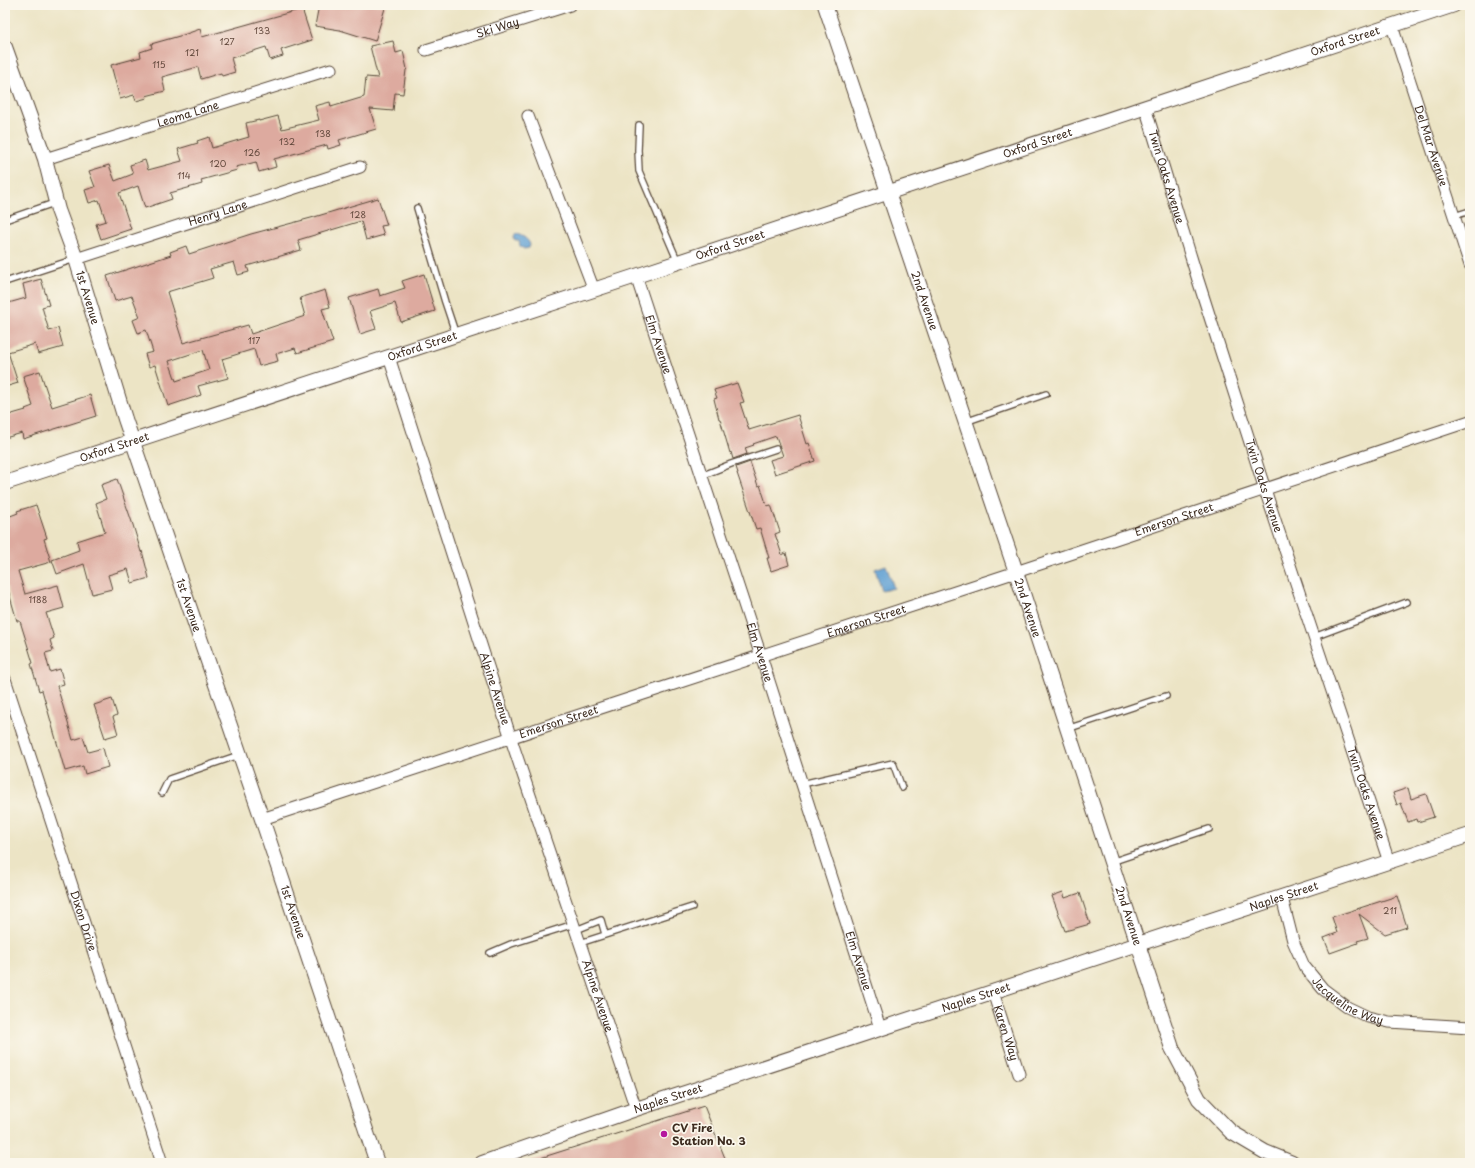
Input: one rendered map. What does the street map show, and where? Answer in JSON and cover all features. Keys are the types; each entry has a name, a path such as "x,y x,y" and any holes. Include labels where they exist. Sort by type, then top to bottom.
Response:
{"street":[{"name":"Ski Way","path":"426,50 570,5"},
{"name":"2nd Avenue","path":"826,5 1016,572 1172,1048 1199,1099 1231,1132 1264,1152 1292,1163"},
{"name":"Oxford Street","path":"5,483 594,290 1454,5"},
{"name":"Del Mar Avenue","path":"1392,26 1470,265"},
{"name":"1st Avenue","path":"5,47 45,159 58,210 76,259 133,441 377,1163"},
{"name":"Leoma Lane","path":"45,159 331,69"},
{"name":"Twin Oaks Avenue","path":"1145,107 1198,280 1389,862"},
{"path":"528,116 594,290"},
{"name":"Henry Lane","path":"76,259 360,167"},
{"name":"Elm Avenue","path":"636,276 761,656 880,1028"},
{"name":"Alpine Avenue","path":"389,357 511,737 636,1109"},
{"name":"Emerson Street","path":"262,819 1016,572 1470,420"},
{"name":"Dixon Drive","path":"5,679 162,1163"},
{"name":"Naples Street","path":"482,1163 636,1109 1470,835"},
{"name":"Jacqueline Way","path":"1282,898 1293,941 1304,966 1322,989 1347,1007 1368,1017 1389,1022 1470,1027"},
{"name":"Karen Way","path":"993,992 1020,1074"}],"lane":[{"path":"639,125 639,171 678,262"},
{"path":"5,220 57,202"},
{"path":"416,208 456,335"},
{"path":"1454,216 1470,211"},
{"path":"5,282 76,259"},
{"path":"965,422 1046,394"},
{"path":"701,476 776,449"},
{"path":"1314,637 1407,602"},
{"path":"1067,729 1166,696"},
{"path":"162,792 169,779 239,755"},
{"path":"801,784 894,763 902,788"},
{"path":"1110,862 1209,829"},
{"path":"580,943 692,907"},
{"path":"490,953 512,944 601,920 605,934"}],"water":[{"path":"515,234 526,239 530,245 529,248 524,249 520,246 519,241 515,241"},
{"path":"886,565 894,588 882,591 875,569"}],"building":[{"path":"319,5 386,5 375,41 340,30 315,26"},
{"path":"302,9 312,40 281,50 283,56 270,60 266,47 231,58 235,72 222,76 221,73 201,79 198,67 162,77 165,91 146,96 147,98 136,101 134,95 120,99 111,65 141,57 140,52 152,48 151,44 200,29 202,37"},
{"path":"393,41 396,53 403,51 407,69 403,94 395,93 393,111 370,109 376,129 339,140 341,145 328,149 327,145 274,159 276,167 259,172 256,162 236,167 237,170 201,180 202,184 170,193 172,199 145,208 138,186 119,193 131,229 101,239 96,224 106,221 99,200 89,203 85,190 95,187 89,171 109,165 115,181 133,174 130,165 145,160 148,170 182,161 178,149 198,143 197,141 209,137 212,148 249,137 246,123 278,116 282,129 319,120 315,106 330,102 331,107 364,97 366,77 378,78 370,46"},
{"path":"378,198 387,225 381,226 384,235 366,240 361,221 298,240 301,250 247,266 249,272 238,275 234,262 210,269 213,278 167,292 183,343 248,325 251,334 305,316 300,298 325,290 330,307 322,309 333,342 297,353 295,348 276,354 278,361 259,366 254,349 222,359 228,378 198,386 201,395 168,406 155,365 149,367 145,354 153,352 146,330 138,333 133,320 140,317 132,296 115,301 107,276 171,255 170,252 186,246 189,254 251,234","holes":["203,350 209,370 176,381 169,361"]},
{"path":"424,274 435,311 401,322 395,303 370,311 376,329 360,334 349,298 378,289 380,296 405,288 402,281"},
{"path":"41,279 49,305 42,307 49,331 58,328 63,347 38,354 35,344 8,352 18,383 5,387 5,304 26,298 23,284"},
{"path":"40,371 52,407 90,395 96,416 23,439 22,433 5,438 5,416 26,410 25,409 33,406 23,376"},
{"path":"737,383 744,402 740,403 749,430 798,415 807,444 809,443 815,461 775,474 770,460 783,456 776,436 745,448 747,454 733,459 719,419 714,399 717,398 714,390"},
{"path":"750,462 767,506 771,505 780,532 775,534 782,555 786,553 789,565 771,571 767,558 769,558 760,528 756,529 737,473 736,467"},
{"path":"117,479 141,552 142,551 149,578 132,583 128,569 108,575 112,589 92,594 84,564 57,574 52,560 79,550 77,541 105,532 96,503 106,499 101,485"},
{"path":"36,505 47,538 44,539 51,562 18,571 25,594 58,585 64,608 46,613 54,638 50,640 53,651 45,653 50,672 60,669 64,684 57,686 73,740 83,737 88,752 103,748 108,767 85,774 83,766 65,771 42,690 39,691 31,664 33,663 20,621 17,621 7,586 5,587 5,518 18,513 17,511"},
{"path":"112,699 117,715 113,717 118,734 105,738 94,705"},
{"path":"1408,788 1411,799 1426,794 1434,817 1418,822 1417,819 1408,822 1401,803 1397,805 1393,793"},
{"path":"1063,892 1065,898 1080,893 1090,924 1065,931 1052,896"},
{"path":"1397,896 1407,927 1385,934 1359,914 1368,938 1357,941 1358,943 1330,953 1324,938 1337,933 1332,917"},
{"name":"CV Fire Station No. 3","path":"704,1106 727,1163 531,1163 531,1161"}],"place":[{"name":"CV Fire Station No. 3","path":"664,1134"}]}
